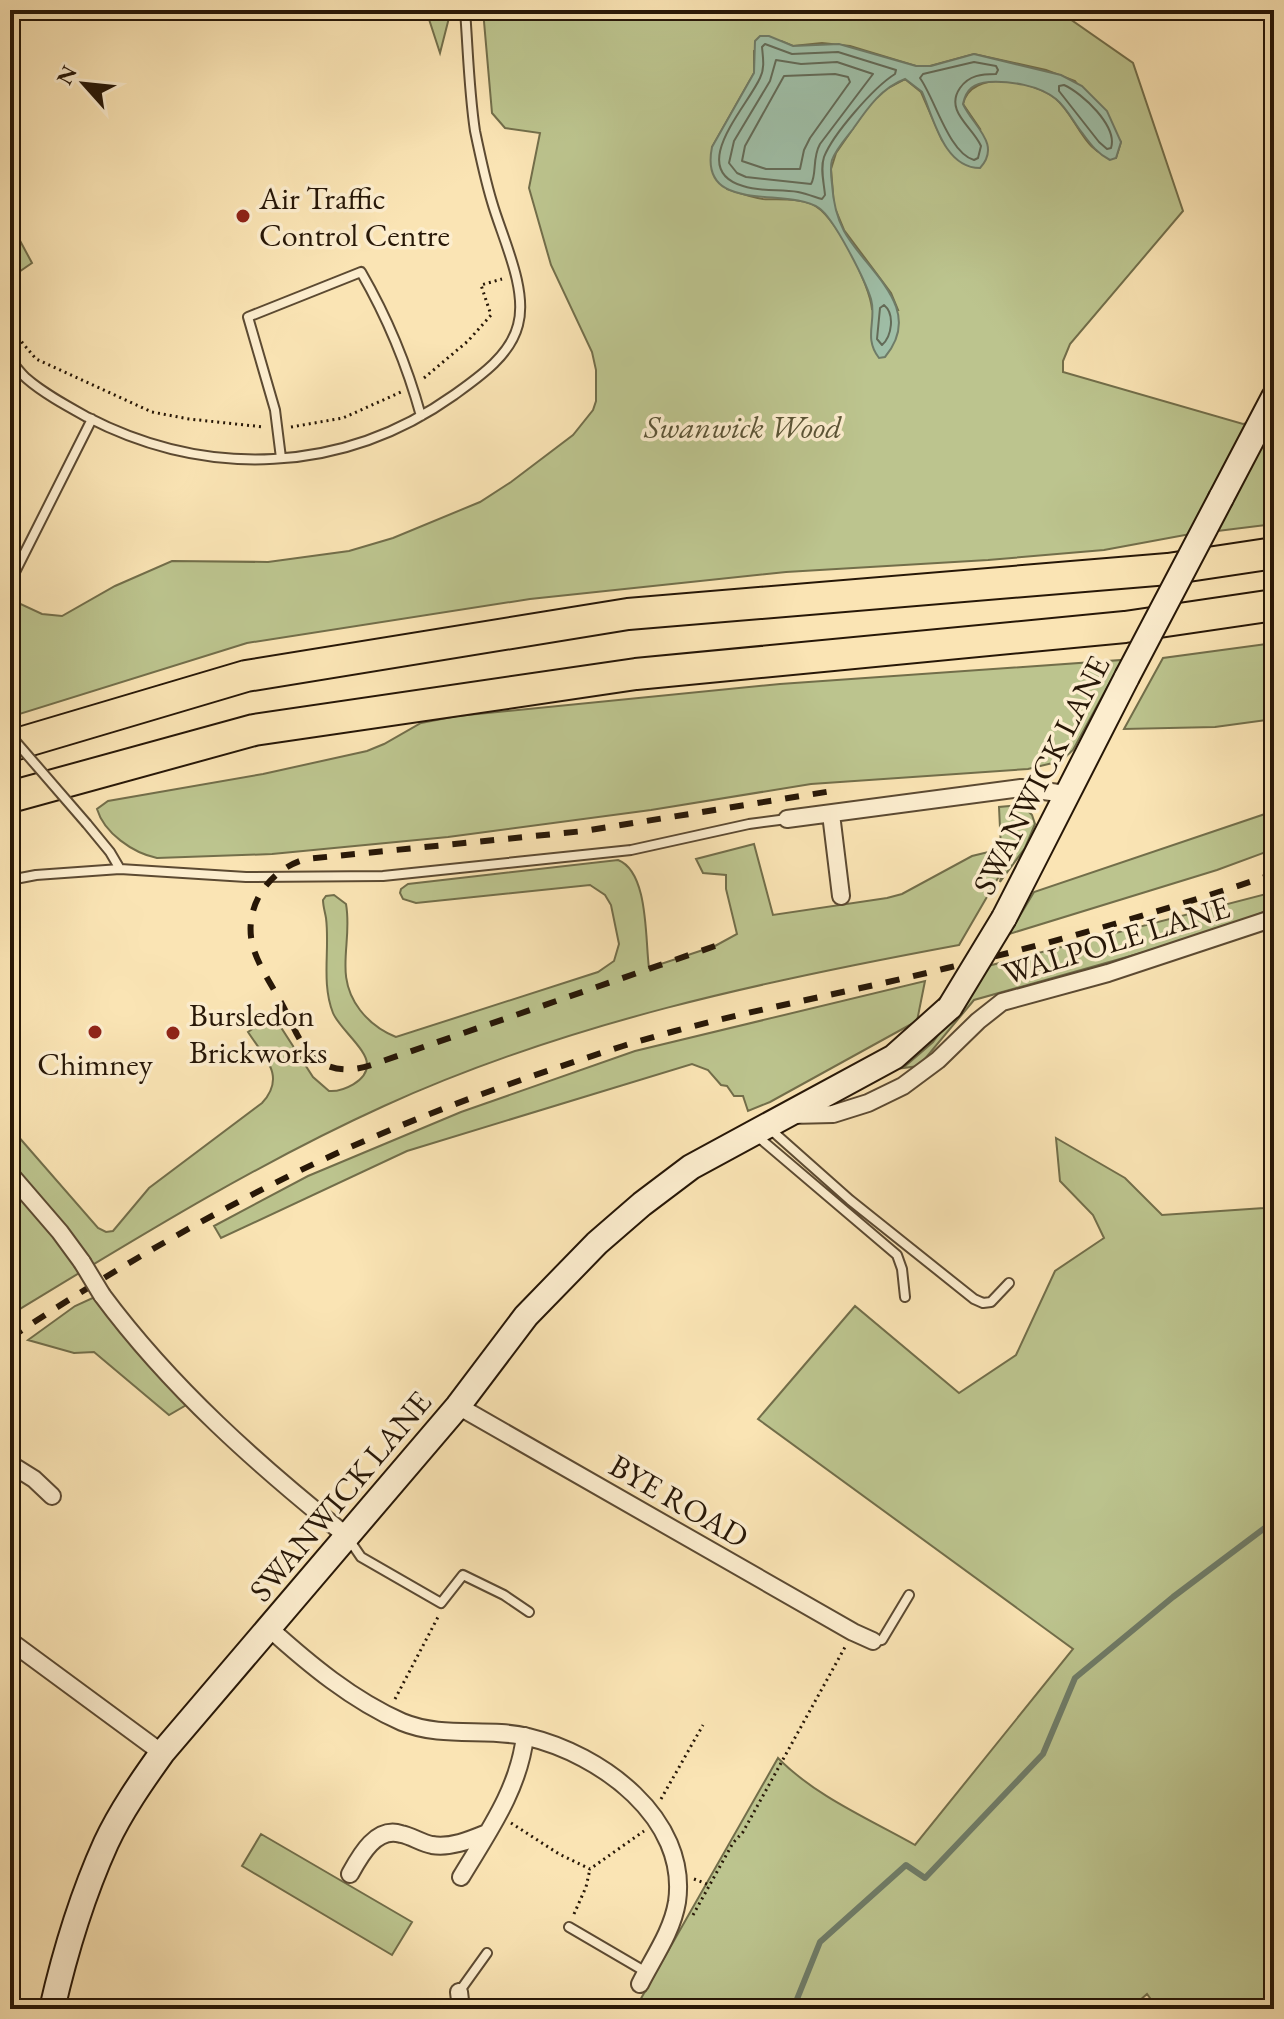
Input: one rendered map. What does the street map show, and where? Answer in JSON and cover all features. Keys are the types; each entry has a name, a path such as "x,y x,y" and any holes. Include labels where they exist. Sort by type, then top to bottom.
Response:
{"highway":[{"path":"10,746 246,676 628,614 1168,569 1274,553"},
{"path":"10,797 269,728 636,674 1125,627 1274,605"}],"street":[{"name":"SWANWICK LANE","path":"52,2009 83,1898 107,1840 162,1753 458,1406 526,1316 597,1243 691,1167 894,1057 950,1007 1004,918 1274,397"},
{"path":"787,819 1021,788 1066,794"},
{"path":"831,814 841,896"},
{"name":"WALPOLE LANE","path":"978,1021 1002,1002 1108,973 1274,918"},
{"name":"SWANWICK LANE","path":"790,1115 833,1114 868,1103 903,1086 938,1060 978,1021"},
{"path":"10,1174 60,1232 120,1319 233,1442 348,1537"},
{"name":"BYE ROAD","path":"458,1406 873,1641"},
{"path":"10,1464 34,1479 52,1496"},
{"path":"269,1628 329,1679 387,1713 425,1729 525,1736 555,1745 606,1771 654,1819 673,1853 677,1873 677,1902 670,1928 643,1978"},
{"path":"10,1641 162,1753"},
{"path":"461,1877 514,1783 523,1757 525,1736"},
{"path":"350,1874 371,1842 388,1834 397,1832 433,1845 465,1842 487,1833"}],"lane":[{"path":"10,360 26,378 92,419 133,439 188,454 241,460 281,458 352,447 421,416 476,378 513,340 521,304 475,131 465,10"},
{"path":"281,458 279,429 248,317 361,272 381,307 413,387 421,416"},
{"path":"10,582 92,419"},
{"path":"10,735 110,852 120,869"},
{"path":"10,880 120,869 246,877 383,876 631,850 749,824 787,819"},
{"path":"10,974 10,1003"},
{"path":"760,1129 974,1299 991,1302 1009,1283"},
{"path":"760,1129 897,1255 905,1297"},
{"path":"348,1537 361,1557 441,1603 463,1575 504,1595 529,1612"},
{"path":"873,1641 882,1640 888,1633 909,1595"},
{"path":"569,1927 643,1978"},
{"path":"460,2000 487,1953"}],"path":[{"path":"10,328 36,359 152,412 279,429 343,418 413,387 468,341 491,315 481,285 515,275"},
{"path":"387,1713 439,1615"},
{"path":"686,1927 733,1843 743,1832 853,1632"},
{"path":"569,1927 590,1869 654,1819 703,1725"},
{"path":"498,1815 559,1854 590,1869"}],"green space":[{"path":"426,10 451,10 440,53"},
{"name":"Swanwick Wood","path":"483,10 1057,10 1133,63 1183,211 1070,344 1063,361 1063,372 1243,424 1274,416 1274,524 1185,535 1104,550 786,572 530,599 247,643 10,717 10,599 42,614 62,616 115,586 172,561 268,562 349,551 393,538 480,502 573,435 593,410 596,370 592,352 551,265 529,188 540,133 505,128 492,113","holes":["781,41 793,46 822,43 850,46 916,66 930,66 974,54 1046,70 1075,81 1121,142 1116,158 1096,150 1063,106 1055,98 1033,87 1004,81 978,85 968,93 963,104 980,129 942,140 921,92 905,79 886,89 870,104 836,153 831,169 834,206 844,230 891,293 898,310 872,309 850,251 821,210 806,202 763,199 727,189 712,147 754,73 754,51"]},
{"path":"10,222 32,263 10,278"},
{"path":"1274,643 1274,719 1215,727 1124,729 1163,658"},
{"path":"1122,660 1073,750 1061,761 1028,769 811,784 651,810 448,837 272,854 157,858 138,852 121,841 106,826 97,809 108,801 263,774 367,751 421,723 457,716 780,684"},
{"path":"1022,805 1032,815 1035,824 1025,848 1000,882 1002,871 959,945 812,974 667,1008 594,1028 453,1077 384,1106 288,1153 10,1315 10,1127 98,1228 113,1231 149,1188 262,1103 273,1084 273,1075 266,1058 248,1032 273,1015 313,1077 329,1091 347,1087 363,1076 366,1059 336,1019 329,1002 323,900 326,896 334,895 346,904 346,971 352,997 372,1023 396,1037 598,972 614,961 619,944 611,905 605,895 590,885 416,903 403,899 400,893 408,884 618,860 628,867 640,892 649,968 715,946 737,934 726,889 726,875 703,873 696,859 754,844 773,915 887,898 902,894 972,856 1001,849 999,807"},
{"path":"1274,811 1274,849 1217,870 1009,934 1034,892"},
{"path":"1274,892 1274,908 1205,935 974,1000 919,1066 903,1068 933,1042 988,966"},
{"path":"925,981 917,1021 748,1111 743,1096 734,1096 708,1070 692,1064 407,1151 221,1238 214,1226 308,1176 461,1112 635,1051"},
{"path":"1056,1138 1125,1178 1162,1215 1264,1208 1274,1201 1274,2009 1158,2009 1147,1994 1130,2009 635,2009 778,1758 825,1795 915,1845 1073,1649 758,1419 855,1306 959,1393 1016,1355 1055,1271 1104,1238 1093,1215 1060,1181"},
{"path":"97,1296 188,1404 169,1415 94,1352 74,1353 28,1340 75,1306"},
{"path":"261,1834 412,1922 392,1955 242,1866"}],"water":[{"path":"760,36 769,36 793,46 839,44 916,66 931,66 974,54 1061,75 1082,86 1107,111 1121,142 1116,158 1110,160 1098,152 1064,107 1049,94 1024,85 989,82 972,88 963,104 984,135 988,151 980,168 968,166 957,160 942,140 922,92 905,79 882,94 839,148 831,169 834,202 841,225 896,306 899,322 896,339 885,357 879,358 871,336 871,299 848,250 825,214 805,202 731,191 718,183 711,169 712,147 754,73 755,41"}],"waterway":[{"path":"793,2009 820,1942 906,1865 925,1878 1043,1754 1075,1678 1173,1597 1274,1521"}],"railway":[{"path":"715,946 373,1065 344,1069 322,1063 304,1046 258,960 251,929 252,915 262,890 281,871 306,859 584,831 832,791"},
{"path":"10,1338 152,1250 299,1171 378,1135 499,1088 663,1034 1030,947 1274,874"}],"place":[{"name":"Air Traffic Control Centre","path":"243,216"},
{"name":"Chimney","path":"95,1032"},
{"name":"Bursledon Brickworks","path":"173,1033"}]}
